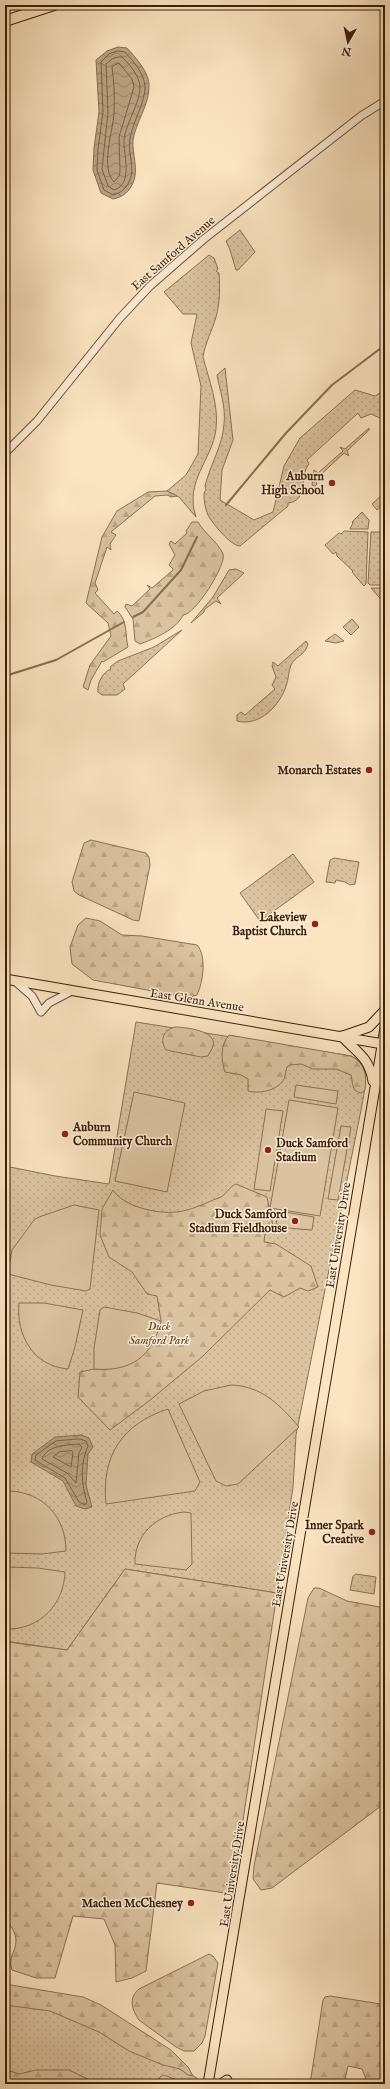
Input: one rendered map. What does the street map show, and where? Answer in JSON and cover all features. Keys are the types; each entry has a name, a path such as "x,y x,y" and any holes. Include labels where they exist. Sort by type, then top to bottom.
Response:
{"highway":[{"path":"5,22 54,5"}],"main road":[{"name":"East Glenn Avenue","path":"5,979 384,1044"},
{"path":"375,1087 371,1067 342,1036 368,1027 385,1010"},
{"name":"East University Drive","path":"208,2084 292,1582 317,1444 375,1087 384,1044 385,1028"},
{"path":"375,1087 385,1071"}],"street":[{"name":"East Samford Avenue","path":"5,453 36,421 120,318 173,265 361,116 385,101"},
{"path":"15,981 32,996 41,1012 49,1003 72,991"}],"green space":[{"path":"240,230 255,252 238,270 236,270 226,241"},
{"path":"209,255 214,258 218,269 216,271 219,273 220,284 216,317 203,357 215,402 217,420 214,440 196,482 193,504 196,517 179,497 167,491 186,475 198,454 201,386 191,343 197,314 183,314 164,292"},
{"path":"225,368 233,440 222,470 220,500 254,520 273,512 284,466 300,438 355,390 375,396 385,390 385,418 380,418 371,414 361,418 358,413 307,460 309,464 304,474 303,487 299,498 288,503 288,506 240,546 236,545 222,534 213,523 205,507 204,499 204,493 206,490 205,486 223,432 224,411 217,375"},
{"path":"369,428 369,430 347,451 349,456 344,453 315,480 317,484 315,486 312,485 314,470 318,473 343,451 340,447 345,449"},
{"path":"167,491 177,496 155,496 111,532 116,535 110,544 111,550 107,547 95,583 98,590 95,593 114,614 117,611 121,615 125,623 128,647 103,662 102,661 91,680 88,690 83,687 90,665 111,636 108,623 86,603 102,537 117,511 148,492"},
{"path":"383,494 385,497 385,503 377,510 372,504"},
{"path":"362,512 369,520 368,529 350,529 353,523 352,522"},
{"path":"192,522 198,522 221,550 223,559 220,568 209,588 195,607 183,615 176,625 158,636 140,644 135,641 133,619 125,607 126,604 132,606 150,589 147,585 152,588 173,570 169,565 175,555 169,544 171,541 175,544 187,533 186,531"},
{"path":"344,531 368,532 366,584 364,586 352,572 353,571 337,556 336,552 333,554 325,545 339,533 341,534"},
{"path":"371,532 380,532 385,538 385,585 370,585 368,583"},
{"path":"236,569 244,573 217,598 221,604 216,601 205,609 204,612 191,623 213,597 229,570"},
{"path":"371,588 385,588 384,603"},
{"path":"352,619 359,627 351,635 343,627"},
{"path":"182,630 123,684 125,689 117,695 102,695 98,692 98,685 101,678 105,672 111,669 110,667 118,661 154,647"},
{"path":"335,634 344,641 336,643 325,641"},
{"path":"306,641 308,644 307,648 294,660 291,665 283,693 274,707 261,718 254,721 237,721 237,715 241,712 245,715 275,689 272,685 276,677 272,666 273,662 278,666"},
{"path":"91,840 146,853 149,857 150,865 139,921 133,920 79,895 74,891 72,882 84,843"},
{"path":"293,854 314,882 260,921 240,893"},
{"path":"334,858 359,862 355,884 350,885 336,880 335,883 326,882 330,860"},
{"path":"86,918 100,921 122,935 142,936 197,945 202,956 203,969 197,995 185,997 93,980 72,964 70,947 78,925"},
{"name":"Duck Samford Park","path":"136,1022 351,1056 362,1065 364,1071 365,1084 362,1105 296,1435 293,1487 277,1593 125,1569 67,1650 5,1641 5,1166 55,1176 109,1184"},
{"path":"175,1027 196,1030 211,1037 213,1045 208,1056 201,1057 166,1050 163,1042 165,1033 171,1028"},
{"path":"229,1035 351,1056 359,1062 364,1070 366,1079 365,1090 361,1093 354,1089 351,1075 336,1069 313,1069 301,1064 290,1065 287,1067 285,1077 275,1088 261,1092 248,1091 248,1079 241,1075 225,1072 222,1053 224,1043"},
{"name":"Duck Samford Stadium","path":"296,1085 338,1091 336,1104 294,1097"},
{"path":"134,1092 185,1103 167,1192 115,1181"},
{"path":"289,1100 338,1108 320,1216 270,1208"},
{"name":"Duck Samford Stadium","path":"266,1109 283,1111 270,1191 254,1189"},
{"path":"341,1126 351,1127 338,1200 328,1199"},
{"path":"236,1184 267,1197 273,1226 266,1225 264,1242 276,1244 311,1266 318,1287 308,1291 300,1288 284,1297 270,1290 203,1356 149,1401 110,1430 78,1397 80,1372 94,1369 106,1370 161,1321 157,1296 147,1294 132,1272 109,1257 100,1235 102,1209 113,1190 118,1196 133,1205 160,1212 168,1212 182,1211 193,1208 221,1197"},
{"path":"74,1205 99,1210 90,1289 86,1291 51,1285 8,1274 12,1250 34,1220"},
{"name":"Duck Samford Stadium Fieldhouse","path":"279,1211 314,1217 312,1230 287,1228 287,1226 276,1224"},
{"path":"19,1303 44,1303 83,1310 75,1347 68,1369 56,1367 45,1362 29,1347 20,1326"},
{"path":"104,1307 137,1313 161,1321 157,1334 146,1353 129,1365 119,1368 94,1369 94,1348 100,1310"},
{"path":"231,1385 252,1389 270,1398 285,1411 299,1427 238,1484 226,1486 216,1481 179,1404 204,1391"},
{"path":"168,1409 200,1482 195,1491 106,1504 105,1487 107,1471 111,1457 118,1444 138,1423 152,1415"},
{"path":"9,1491 21,1492 32,1496 42,1501 50,1509 57,1517 62,1527 66,1551 42,1554 7,1553 5,1551 5,1511"},
{"path":"184,1512 191,1513 192,1564 186,1570 135,1564 138,1544 149,1528 164,1517"},
{"path":"7,1567 38,1568 65,1572 64,1584 55,1604 48,1613 29,1625 6,1629 5,1569"},
{"path":"125,1569 277,1593 232,1894 157,1883 146,1971 132,1978 116,1982 115,1945 104,1919 73,1916 55,1978 36,1978 12,1970 11,1958 16,1942 12,1928 5,1919 5,1637 8,1638 8,1642 67,1650"},
{"path":"356,1574 376,1577 374,1594 350,1590 353,1576"},
{"path":"314,1588 319,1588 347,1601 385,1608 385,1803 272,1888 261,1890 253,1879 254,1866 308,1598"},
{"path":"209,1954 213,1956 218,1963 205,2036 202,2043 194,2051 184,2051 176,2047 139,2020 134,2012 132,2004 133,1996 139,1989"},
{"path":"5,1984 83,1997 101,2005 171,2050 188,2067 193,2076 188,2075 180,2069 163,2065 129,2051 99,2032 50,2011 5,2005"},
{"path":"5,1985 180,2069 197,2078 196,2084 5,2084"},
{"path":"330,1996 381,2004 385,2003 385,2084 368,2084 362,2069 348,2066 344,2084 310,2084 323,2000 325,1997"},
{"path":"5,2066 10,2071 19,2074 36,2070 69,2070 98,2084 5,2084"},
{"path":"164,2075 177,2080 179,2084 158,2084 160,2077"}],"water":[{"path":"118,47 127,48 138,61 145,71 149,82 149,87 145,107 133,140 135,178 128,191 120,197 113,199 101,193 93,170 94,148 99,112 96,60 107,51"},
{"path":"81,1435 89,1438 93,1447 88,1454 86,1485 92,1507 85,1509 76,1506 63,1481 31,1462 32,1454 55,1437"}],"waterway":[{"path":"226,505 286,433 332,385 385,345"},
{"path":"133,617 143,612 181,570 197,537"},
{"path":"5,676 56,660 124,622"}],"place":[{"name":"Auburn High School","path":"332,483"},
{"name":"Monarch Estates","path":"369,770"},
{"name":"Lakeview Baptist Church","path":"315,924"},
{"name":"Auburn Community Church","path":"65,1134"},
{"name":"Duck Samford Stadium","path":"268,1150"},
{"name":"Duck Samford Stadium Fieldhouse","path":"295,1221"},
{"name":"Inner Spark Creative","path":"372,1532"},
{"name":"Machen McChesney","path":"191,1903"}]}
